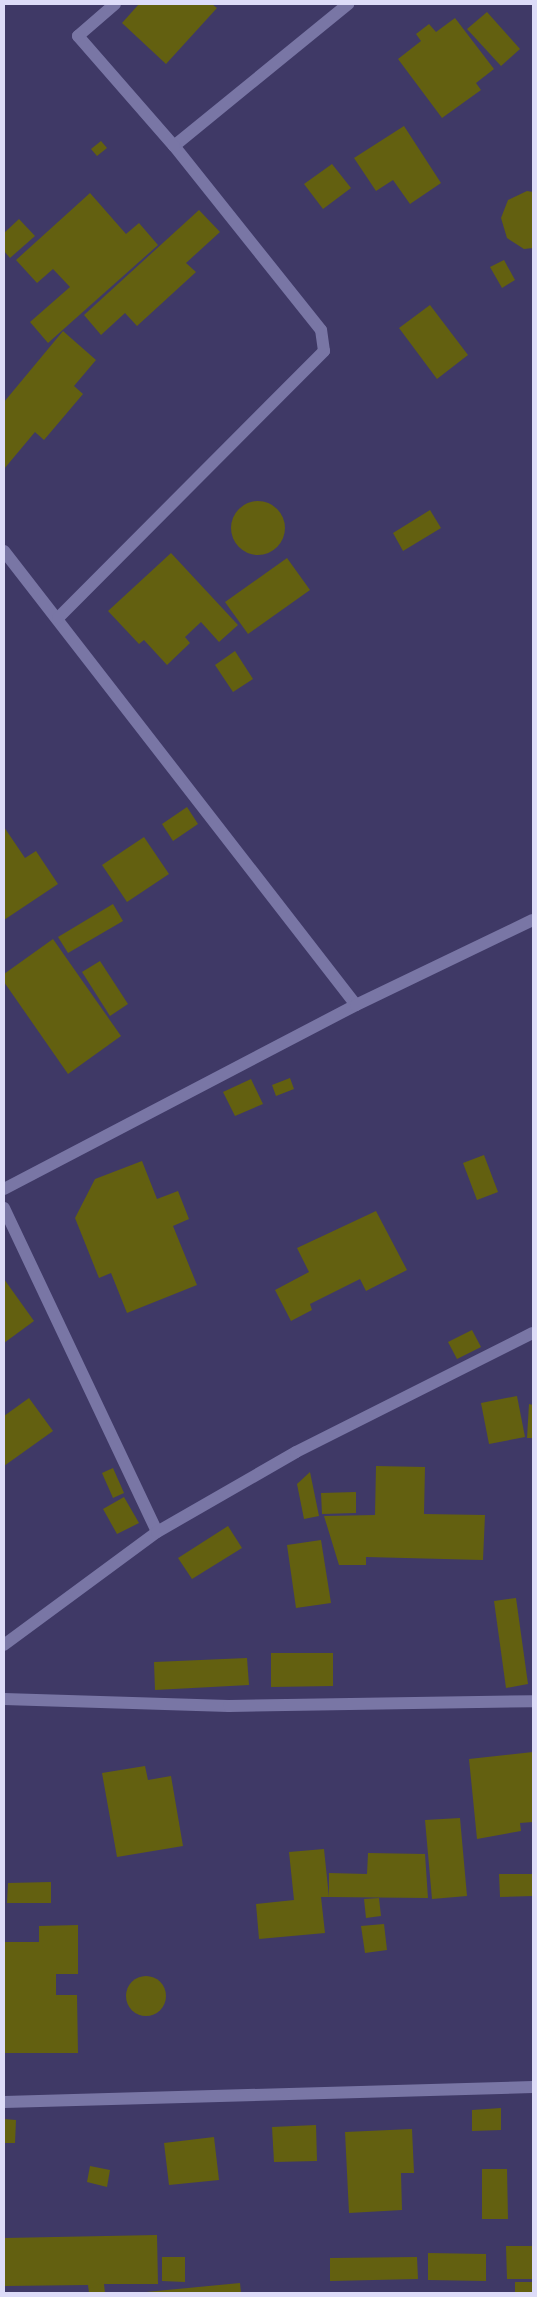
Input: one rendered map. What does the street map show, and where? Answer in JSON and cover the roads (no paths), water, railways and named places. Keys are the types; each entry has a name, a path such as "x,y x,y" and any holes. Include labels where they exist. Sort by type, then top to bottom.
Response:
{"street":[{"path":"58,618 324,352 321,330 174,146 78,36 114,4"},
{"path":"174,146 348,4"},
{"path":"4,551 58,618 356,1005"},
{"path":"4,1189 356,1005 533,920"},
{"path":"4,1208 158,1532"},
{"path":"4,1645 158,1532 296,1452 533,1333"},
{"path":"4,1699 229,1706 533,1701"},
{"path":"4,2102 533,2088"}]}
